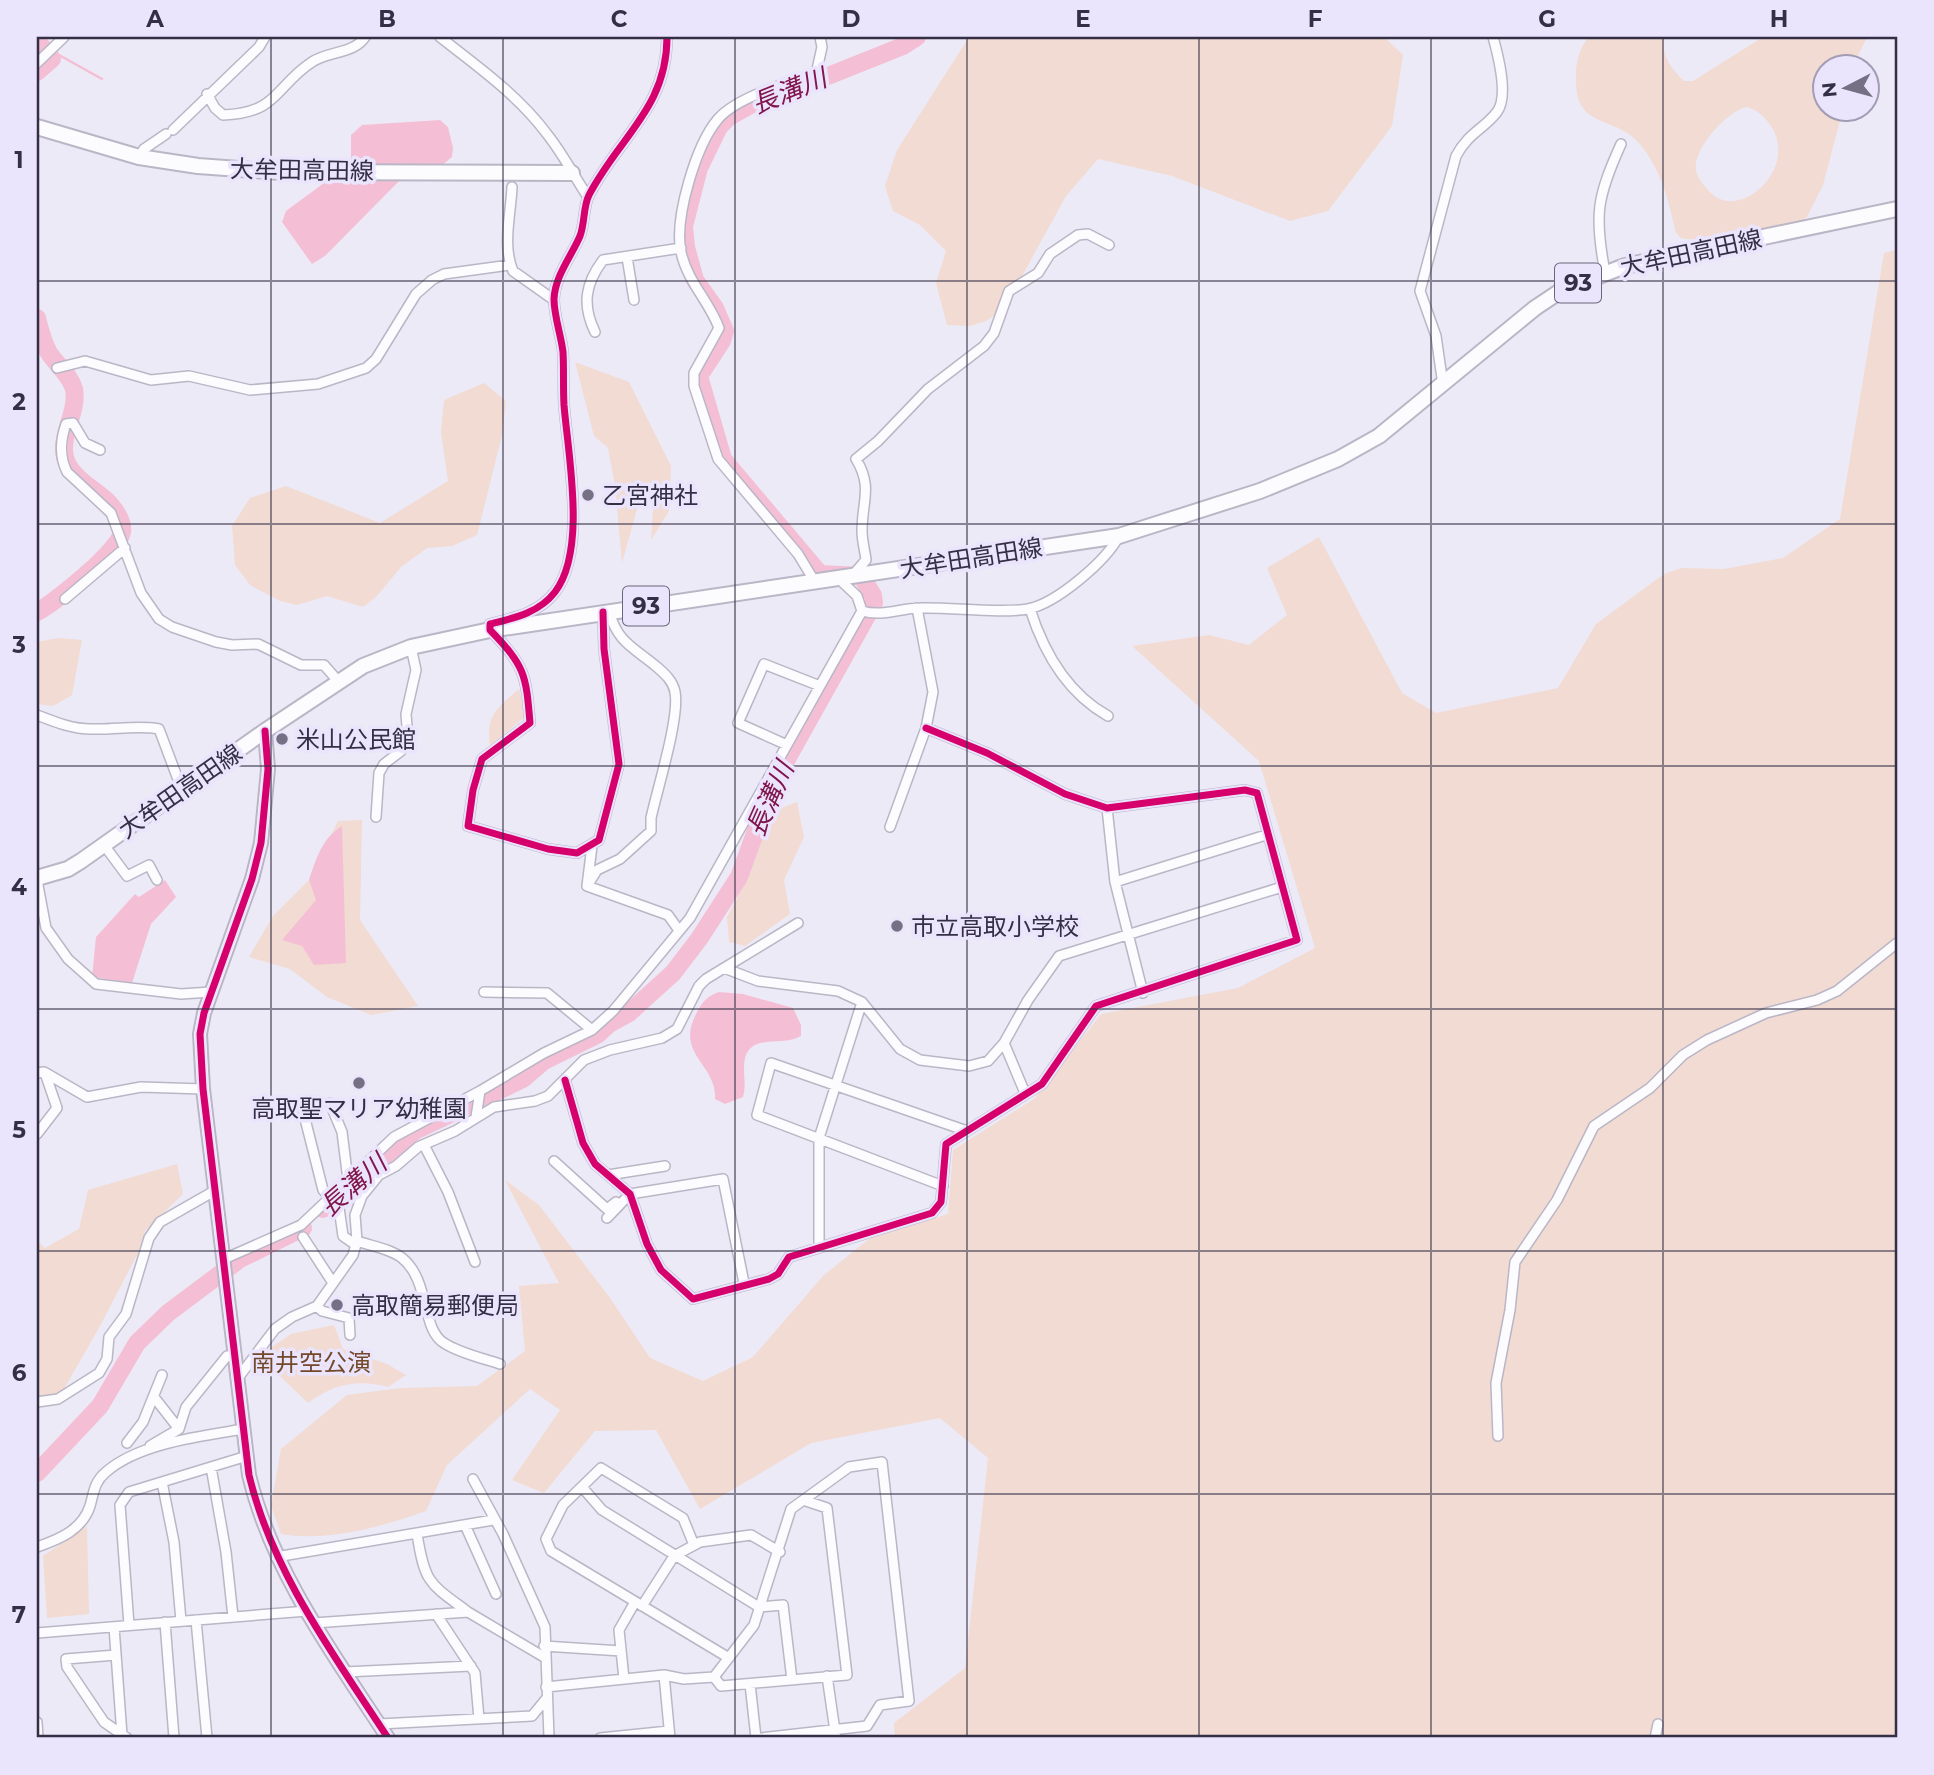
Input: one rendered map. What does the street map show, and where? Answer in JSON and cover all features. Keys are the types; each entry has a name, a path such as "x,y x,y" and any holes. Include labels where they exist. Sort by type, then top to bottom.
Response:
{"main road":[{"name":"大牟田高田線","path":"37,128 139,157 198,166 279,172 572,173"},
{"name":"大牟田高田線","path":"37,879 68,869 338,681 363,666 411,647 490,629 1119,536 1260,491 1338,459 1395,425 1535,308 1562,290 1605,272 1897,209"}],"street":[{"path":"43,58 64,37"},
{"path":"139,157 144,149 169,132 259,47 265,37"},
{"path":"207,94 215,108 223,115 248,114 271,102 312,61 360,44 365,37"},
{"path":"440,37 523,106 546,132 588,197"},
{"path":"606,612 604,649 619,764 599,840 577,853 548,849 468,826 473,790 482,759 530,723 525,675 514,654 490,629 490,624 515,618 540,607 555,591 570,557 572,513 563,353 554,300 559,277 580,235 588,197 637,126 658,88 667,65 667,37"},
{"path":"815,582 798,554 718,459 694,386 694,373 719,328 713,312 690,279 681,248 680,232 693,173 719,118 772,87 816,74 820,37"},
{"path":"1443,385 1436,336 1420,291 1456,156 1465,139 1498,111 1502,93 1493,37"},
{"path":"1605,272 1597,206 1601,187 1620,144"},
{"path":"512,187 507,227 510,265 513,271 554,300"},
{"path":"224,1259 301,1225 394,1137 544,1053 592,1030 613,1011 678,929 690,918 862,611 857,596 845,577 866,560 862,532 867,484 856,459 878,441 928,389 984,346 994,333 1009,291 1038,273 1050,254 1079,235 1088,234 1109,245"},
{"path":"594,332 585,303 589,283 603,260 681,248"},
{"path":"627,257 634,300"},
{"path":"57,368 85,361 150,380 189,376 250,390 318,384 366,369 376,359 416,294 432,280 444,274 510,265"},
{"path":"100,450 85,443 73,423 66,424 60,449 63,463 85,488 104,503 125,548 141,593 159,619 172,627 216,642 232,645 258,644 301,665 324,665 338,681"},
{"path":"862,611 876,615 916,608 1030,609 1069,588 1111,550 1119,536"},
{"path":"65,599 125,548"},
{"path":"890,827 926,728 933,692 916,608"},
{"path":"1030,609 1039,638 1073,691 1108,716"},
{"path":"587,886 597,870 620,859 651,831 651,818 669,747 676,695 673,682 616,634 606,612"},
{"path":"376,817 379,773 384,764 401,751 408,738 405,715 416,670 411,647"},
{"path":"787,745 738,723 764,664 820,686"},
{"path":"37,715 65,726 90,729 142,726 159,729 182,790"},
{"path":"565,1080 583,1143 595,1164 629,1193 647,1244 661,1270 693,1298 744,1283 769,1279 778,1274 789,1257 932,1213 939,1208 946,1144 1042,1084 1096,1006 1143,993 1297,940 1266,835 1257,793 1245,790 1107,808 1065,794 988,754 926,728"},
{"path":"265,731 268,769 261,843 252,879 211,992 200,1034 203,1089 247,1456 253,1492 276,1557 314,1623 388,1738"},
{"path":"1107,808 1115,882 1143,993"},
{"path":"1115,882 1266,835"},
{"path":"104,845 127,876 149,865 157,880"},
{"path":"587,886 592,846"},
{"path":"37,879 46,928 68,959 96,984 181,993 211,992"},
{"path":"587,886 668,915 678,929"},
{"path":"724,968 758,981 838,991 862,1002 900,1049 920,1060 969,1066 988,1061 1004,1043 1028,1000 1059,956 1282,887"},
{"path":"238,1378 275,1329 292,1317 317,1306 333,1283 356,1243 355,1215 366,1190 379,1175 424,1145 455,1131 494,1107 541,1099 584,1060 610,1050 662,1038 677,1029 699,986 798,923"},
{"path":"1498,1436 1496,1383 1510,1310 1515,1262 1557,1200 1594,1126 1650,1088 1683,1055 1707,1040 1766,1013 1817,1000 1837,991 1897,943"},
{"path":"484,992 547,993 592,1030"},
{"path":"819,1247 819,1138 862,1002"},
{"path":"1004,1043 1025,1093"},
{"path":"943,1186 757,1115 772,1063 967,1131"},
{"path":"40,1072 87,1097 141,1087 203,1089"},
{"path":"37,1133 57,1108 40,1072"},
{"path":"476,1117 480,1091"},
{"path":"301,1103 323,1190 339,1208 343,1236 356,1243 400,1256 411,1266 428,1303 428,1323 442,1343 500,1364"},
{"path":"330,1103 342,1132 348,1180"},
{"path":"424,1145 448,1192 475,1262"},
{"path":"554,1161 607,1209 629,1193 723,1179 744,1283"},
{"path":"608,1175 665,1166"},
{"path":"37,1402 58,1399 99,1373 107,1359 109,1337 126,1314 160,1222 216,1190"},
{"path":"607,1218 629,1193"},
{"path":"303,1237 333,1283"},
{"path":"317,1306 322,1311 349,1318 350,1335"},
{"path":"37,1547 72,1531 85,1519 95,1484 107,1471 179,1429 186,1407 227,1356"},
{"path":"127,1443 143,1422 162,1375"},
{"path":"154,1397 179,1429"},
{"path":"128,1459 181,1439 244,1429"},
{"path":"129,1625 118,1521 120,1505 129,1492 247,1456"},
{"path":"546,1687 664,1675 684,1679 715,1677 754,1625 780,1552 791,1509 806,1501 849,1467 882,1462 909,1701 880,1705 867,1726 834,1734 758,1738 750,1684"},
{"path":"211,1467 226,1552 233,1617"},
{"path":"694,1545 683,1518 601,1468 563,1505 545,1539 551,1551 729,1658"},
{"path":"473,1479 503,1534 545,1627 549,1738"},
{"path":"162,1482 174,1542 181,1621"},
{"path":"582,1487 602,1510 759,1607 783,1605 792,1679"},
{"path":"715,1677 721,1686 847,1675 827,1508 806,1501"},
{"path":"276,1557 493,1520"},
{"path":"465,1525 496,1594"},
{"path":"417,1534 423,1572 431,1584 468,1612 544,1657"},
{"path":"624,1679 619,1630 674,1556 694,1545 751,1535 780,1552"},
{"path":"37,1633 307,1611"},
{"path":"314,1623 468,1612"},
{"path":"436,1614 475,1673 479,1719"},
{"path":"196,1620 207,1738"},
{"path":"165,1622 174,1738"},
{"path":"114,1627 125,1737"},
{"path":"544,1646 621,1651"},
{"path":"116,1656 66,1660 67,1667 104,1722 125,1737"},
{"path":"345,1672 471,1666"},
{"path":"600,1738 670,1734 664,1675"},
{"path":"827,1676 834,1734"},
{"path":"379,1724 532,1716 546,1699"},
{"path":"37,1722 38,1738"},
{"path":"1655,1738 1658,1724"}],"green space":[{"path":"969,37 1384,37 1403,55 1392,126 1328,211 1290,221 1172,176 1098,159 1066,196 1004,309 986,321 970,326 947,325 936,283 946,251 920,225 893,211 885,186 897,150"},
{"path":"1589,37 1664,37 1665,55 1671,67 1684,81 1693,81 1763,37 1867,37 1860,52 1812,52 1812,122 1840,122 1823,185 1807,217 1765,231 1708,239 1681,238 1676,233 1667,197 1648,154 1629,134 1588,114 1581,105 1577,93 1576,71 1583,46","holes":["1746,107 1760,114 1771,126 1778,142 1778,158 1772,173 1750,196 1737,201 1723,200 1711,193 1698,177 1696,162 1699,152 1712,133 1738,110"]},
{"path":"1897,250 1897,1738 895,1738 894,1723 965,1668 988,1458 940,1418 811,1443 700,1509 656,1430 595,1431 544,1493 512,1480 560,1410 530,1389 447,1465 426,1511 354,1532 317,1536 281,1534 271,1506 281,1449 347,1395 400,1388 477,1386 525,1351 519,1286 559,1283 505,1180 539,1205 610,1298 650,1358 703,1381 753,1357 823,1276 870,1238 948,1214 953,1150 1034,1099 1101,1014 1238,988 1315,948 1259,761 1132,646 1209,635 1249,645 1287,615 1267,568 1319,537 1402,693 1436,713 1558,688 1596,624 1664,574 1681,568 1724,569 1783,558 1840,519 1884,253"},
{"path":"575,362 629,382 671,466 669,511 651,540 654,494 641,495 622,563 615,486 608,448 594,436"},
{"path":"484,383 506,401 502,435 477,535 452,546 427,548 401,567 376,597 363,607 327,596 297,605 280,601 250,585 235,565 232,526 250,498 286,486 380,523 448,481 441,432 444,400"},
{"path":"58,638 82,640 72,695 53,706 37,704 37,642"},
{"path":"519,689 526,716 490,746 489,735 494,713"},
{"path":"797,802 804,837 784,880 790,914 745,946 729,942 727,917 744,885 773,811"},
{"path":"362,820 360,920 418,1006 371,1015 327,997 290,969 249,957 273,916 309,880 338,821"},
{"path":"177,1164 183,1194 145,1231 138,1253 61,1394 37,1408 37,1240 45,1248 79,1229 88,1190"},
{"name":"南井空公演","path":"334,1325 343,1349 387,1364 406,1375 388,1387 366,1383 337,1387 308,1403 259,1356 291,1334"},
{"path":"87,1526 89,1614 47,1618 43,1556"}],"shaded area":[{"path":"440,120 448,127 453,148 452,157 437,169 407,173 325,256 312,264 282,222 286,211 351,163 351,135 362,125"},
{"path":"342,826 346,963 314,965 302,946 282,940 316,900 309,880 314,864 329,837"},
{"path":"165,880 176,897 151,924 132,983 92,977 96,937 135,894 139,897"},
{"path":"719,992 743,994 793,1008 801,1025 801,1036 786,1041 761,1043 749,1050 744,1063 743,1097 725,1104 715,1099 710,1077 693,1050 690,1040 691,1028 700,1006"}],"waterway":[{"name":"長溝川","path":"323,1209 415,1131 523,1079 544,1061 597,1035 609,1024 629,1013 673,973 699,939 739,877 773,784 874,603 873,595 861,576 820,574 723,459 699,376 722,341 725,331 715,308 695,280 686,247 684,226 699,168 719,127 729,117 770,94 818,80 903,46 917,37"},
{"path":"37,41 52,59 37,72"},
{"path":"52,59 59,55 102,79"},
{"path":"37,318 47,349 70,379 74,389 75,398 64,445 67,463 80,480 109,503 122,524 118,540 99,563 37,612"},
{"name":"長溝川","path":"37,1473 100,1406 137,1343 168,1313 240,1259 303,1228"}],"cycle path":[{"path":"603,612 604,649 619,764 599,840 577,853 548,849 468,826 473,790 482,759 530,723 522,672 490,630 490,624 526,614 549,599 565,574 570,552 573,502 564,405 563,352 555,312 555,291 560,274 580,236 589,195 639,121 659,83 665,62 667,37"},
{"path":"565,1080 583,1143 595,1164 630,1194 647,1244 661,1270 693,1299 769,1279 778,1274 789,1257 932,1213 941,1202 946,1144 1042,1084 1096,1006 1297,940 1257,793 1245,790 1107,808 1065,794 987,753 926,728"},
{"path":"265,731 268,769 261,843 252,879 204,1013 200,1034 203,1089 249,1475 259,1511 289,1579 326,1644 388,1738"}],"place":[{"name":"乙宮神社","path":"588,495"},
{"name":"米山公民館","path":"282,739"},
{"name":"市立高取小学校","path":"897,926"},
{"name":"高取聖マリア幼稚園","path":"359,1083"},
{"name":"高取簡易郵便局","path":"337,1305"}]}
